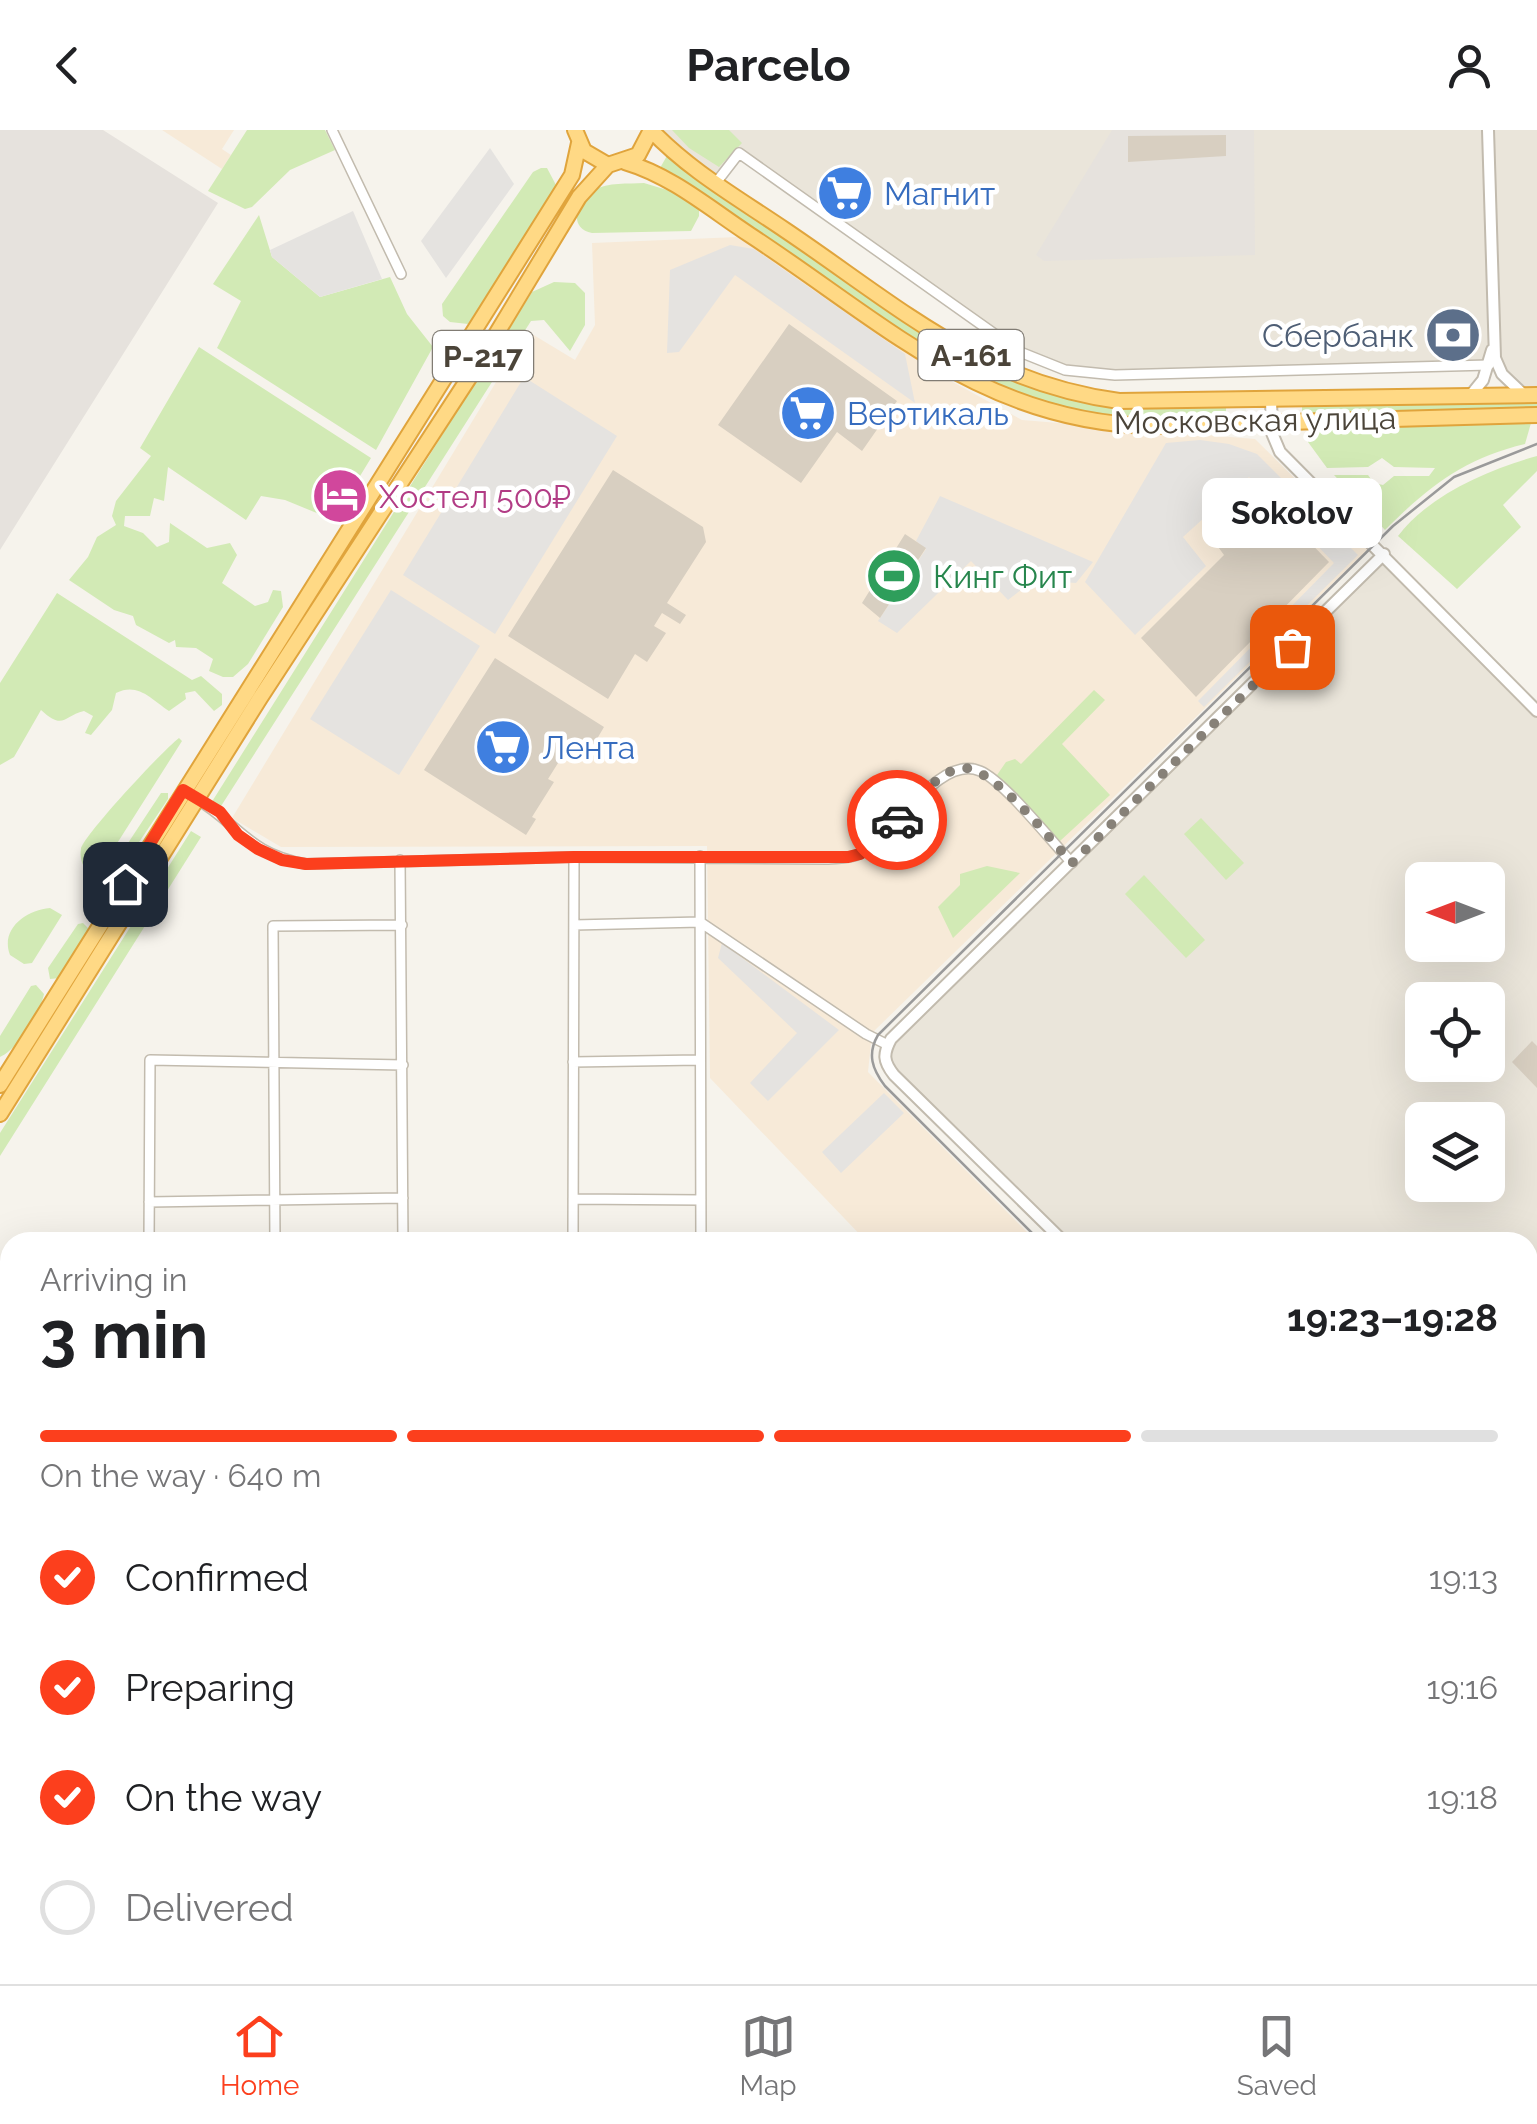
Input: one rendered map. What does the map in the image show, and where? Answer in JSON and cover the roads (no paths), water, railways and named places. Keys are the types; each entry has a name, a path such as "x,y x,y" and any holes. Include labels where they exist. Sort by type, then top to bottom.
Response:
{"highway":[{"path":"577,137 590,157 608,165 624,162 644,148 651,130"},
{"name":"Московская улица","path":"651,130 715,184 952,345 1018,378 1056,390 1119,401 1530,395"},
{"name":"Р-217","path":"0,1086 572,175 577,137"},
{"name":"Московская улица","path":"624,162 651,170 677,186 953,372 1016,402 1112,424 1537,415"},
{"name":"Р-217","path":"0,1114 480,361 579,198 608,165"}],"street":[{"path":"332,130 401,274"},
{"path":"1488,130 1495,358 1502,374 1530,395"},
{"path":"715,184 739,153 1020,352 1065,370 1160,375 1489,365"},
{"path":"1469,397 1489,365 1494,336"},
{"path":"1271,400 1272,433 1280,452 1537,712"},
{"path":"1054,1232 894,1075 885,1062 888,1044 1384,554"},
{"path":"183,790 220,812 238,835 282,860 306,864 574,857 828,858 860,854 939,780 959,768 982,771 991,778 1072,863"},
{"path":"700,856 701,1232"},
{"path":"573,1232 574,857"},
{"path":"400,860 404,1232"},
{"path":"574,925 700,922 866,1034 888,1044"},
{"path":"275,1232 273,926 402,925"},
{"path":"149,1232 150,1060 403,1065"},
{"path":"573,1062 700,1060"},
{"path":"149,1202 403,1198"},
{"path":"573,1199 701,1200"}],"tram line":[{"path":"1031,1232 885,1086 872,1061 878,1035 1393,526 1454,477 1537,444"}],"place":[{"name":"Магнит","path":"845,193"},
{"name":"Сбербанк","path":"1453,335"},
{"name":"Вертикаль","path":"808,413"},
{"name":"Хостел 500₽","path":"340,496"},
{"name":"Кинг Фит","path":"894,576"},
{"name":"Sokolov","path":"1292,647"},
{"name":"Лента","path":"503,747"}]}
